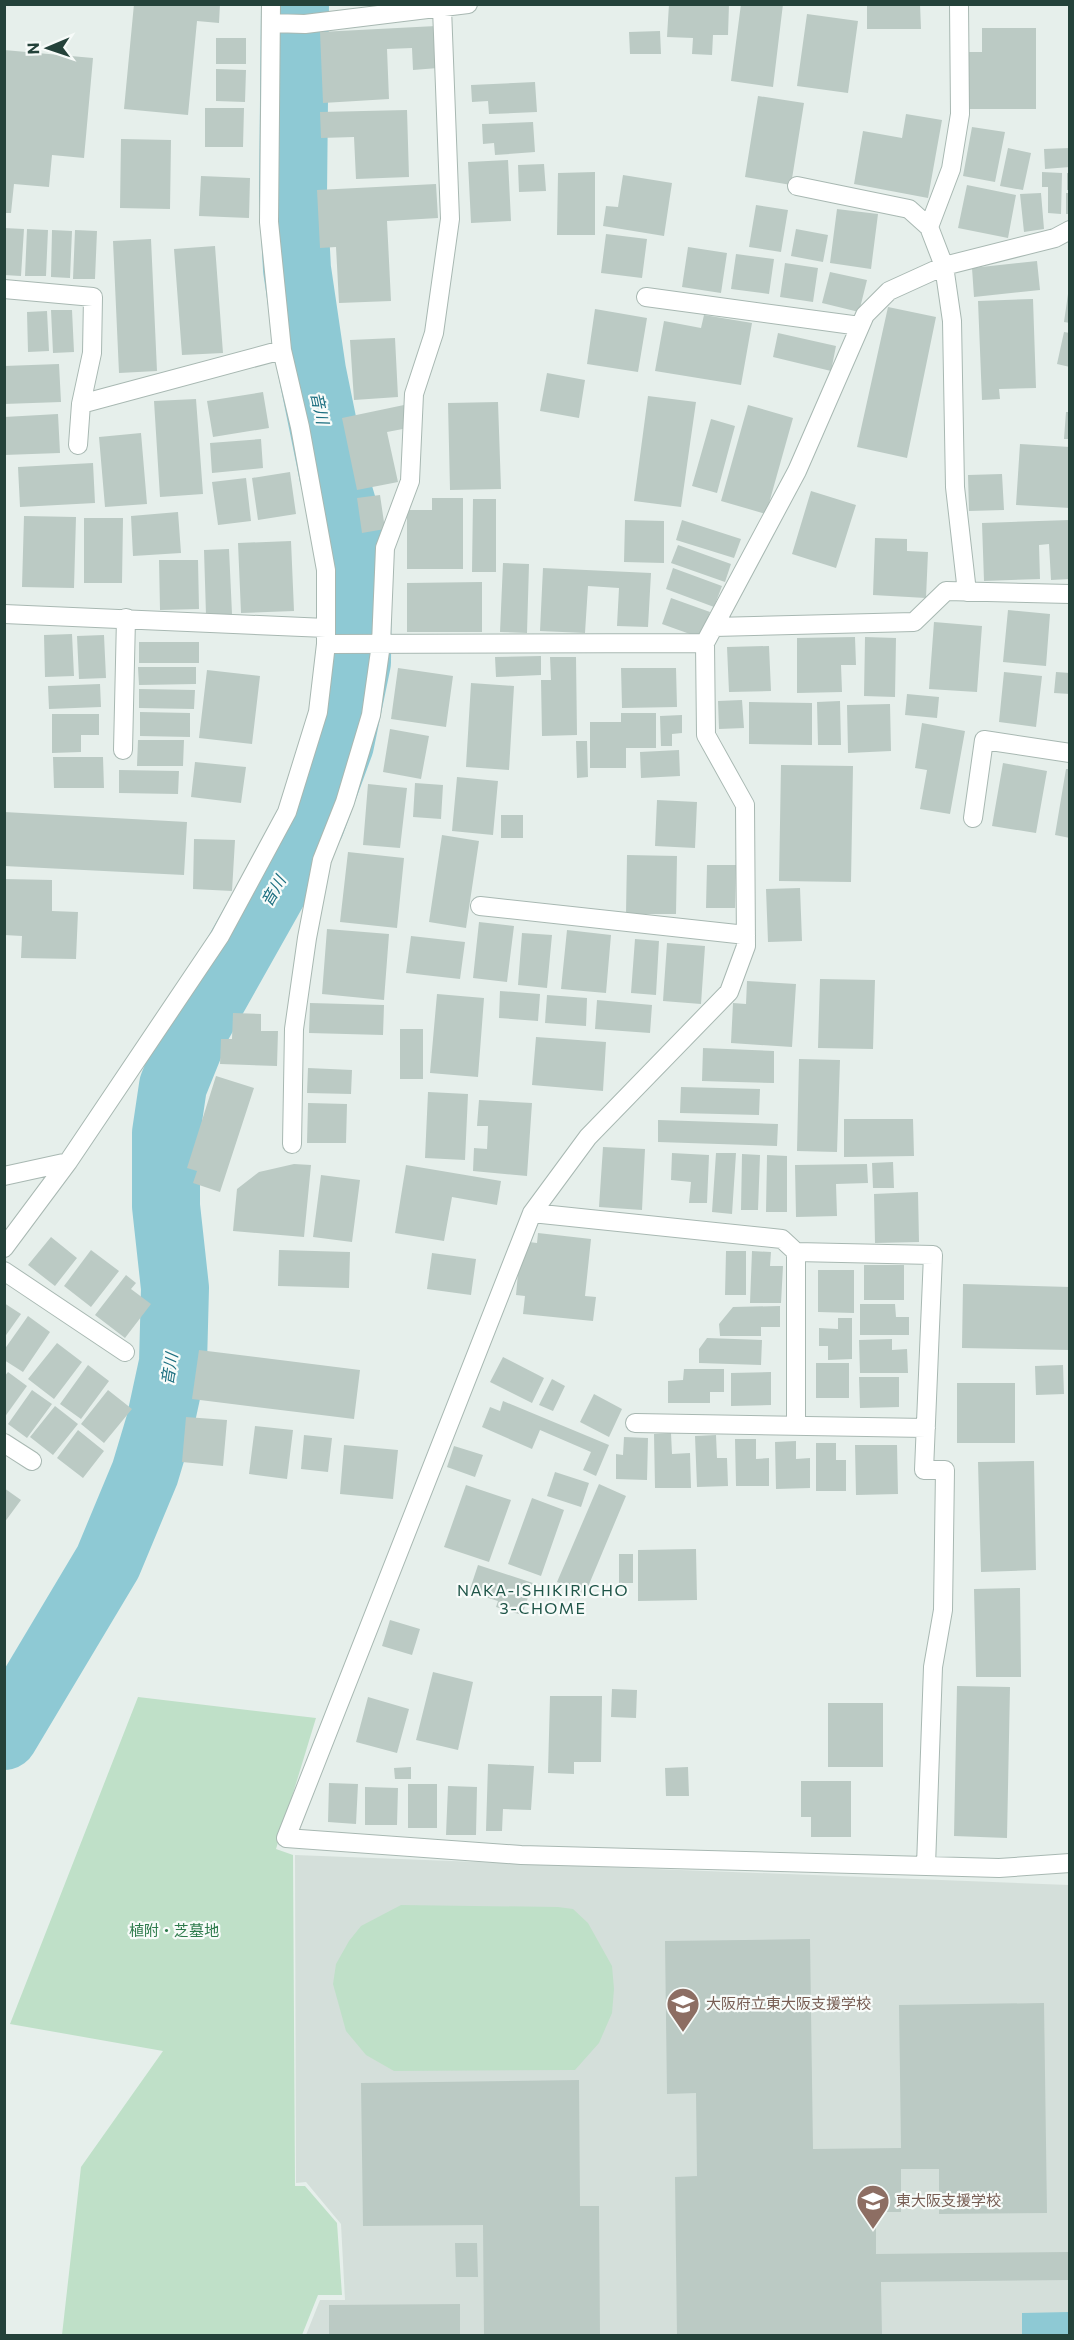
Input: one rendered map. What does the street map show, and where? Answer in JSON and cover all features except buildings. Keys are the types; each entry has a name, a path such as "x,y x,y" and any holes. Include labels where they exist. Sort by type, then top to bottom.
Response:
{"street":[{"path":"4,1248 68,1162 219,936 287,812 318,712 330,639 326,570 300,427 282,350 269,222 275,24 271,4"},
{"path":"275,24 305,24 468,4"},
{"path":"929,227 951,169 960,114 959,4"},
{"path":"292,1144 294,1029 307,938 322,860 345,802 371,715 385,548 410,481 414,394 434,333 450,219 442,8"},
{"path":"797,186 909,208 929,227 944,266 952,321 955,487 967,592"},
{"path":"1070,231 1055,238 944,266 889,291 865,315 797,471 710,635 706,735 746,805 746,946 729,992 588,1137 532,1213 286,1838 520,1855 999,1869 1070,1863"},
{"path":"4,289 93,297 92,353 81,404 78,445"},
{"path":"645,297 860,326"},
{"path":"81,404 282,350"},
{"path":"4,614 126,618 377,644 710,635 914,622 946,591 1070,594"},
{"path":"123,750 126,618"},
{"path":"973,818 984,740 1070,753"},
{"path":"480,906 746,935"},
{"path":"4,1176 68,1162"},
{"path":"532,1213 782,1239 796,1252 933,1255 924,1470 945,1470 943,1610 933,1667 926,1866"},
{"path":"796,1252 796,1426"},
{"path":"4,1271 125,1352"},
{"path":"635,1423 926,1428"},
{"path":"4,1443 32,1461"}],"shaded area":[{"name":"大阪府立東大阪支援学校","path":"295,1855 1069,1885 1069,2335 306,2335 320,2300 345,2300 341,2224 306,2182 296,2183"}],"green space":[{"name":"植附・芝墓地","path":"138,1697 316,1718 276,1849 293,1855 295,2186 305,2186 337,2223 342,2295 318,2295 302,2335 62,2335 81,2167 163,2051 10,2024"},
{"path":"401,1905 573,1909 588,1923 612,1966 614,1989 612,2013 599,2043 575,2070 394,2071 366,2055 346,2031 333,1984 336,1964 361,1926"}],"water":[{"path":"1069,2312 1069,2335 1022,2335 1022,2313"}],"waterway":[{"name":"音川","path":"4,1736 108,1562 145,1473 160,1423 173,1363 175,1288 166,1206 166,1133 173,1086 198,1024 311,823 340,744 357,662 358,558 333,474 312,371 297,269 293,195 295,4"}],"place":[{"name":"大阪府立東大阪支援学校","path":"683,2033"},
{"name":"東大阪支援学校","path":"873,2230"}],"district":[{"name":"NAKA-ISHIKIRICHO 3-CHOME","path":"543,1599"}]}
